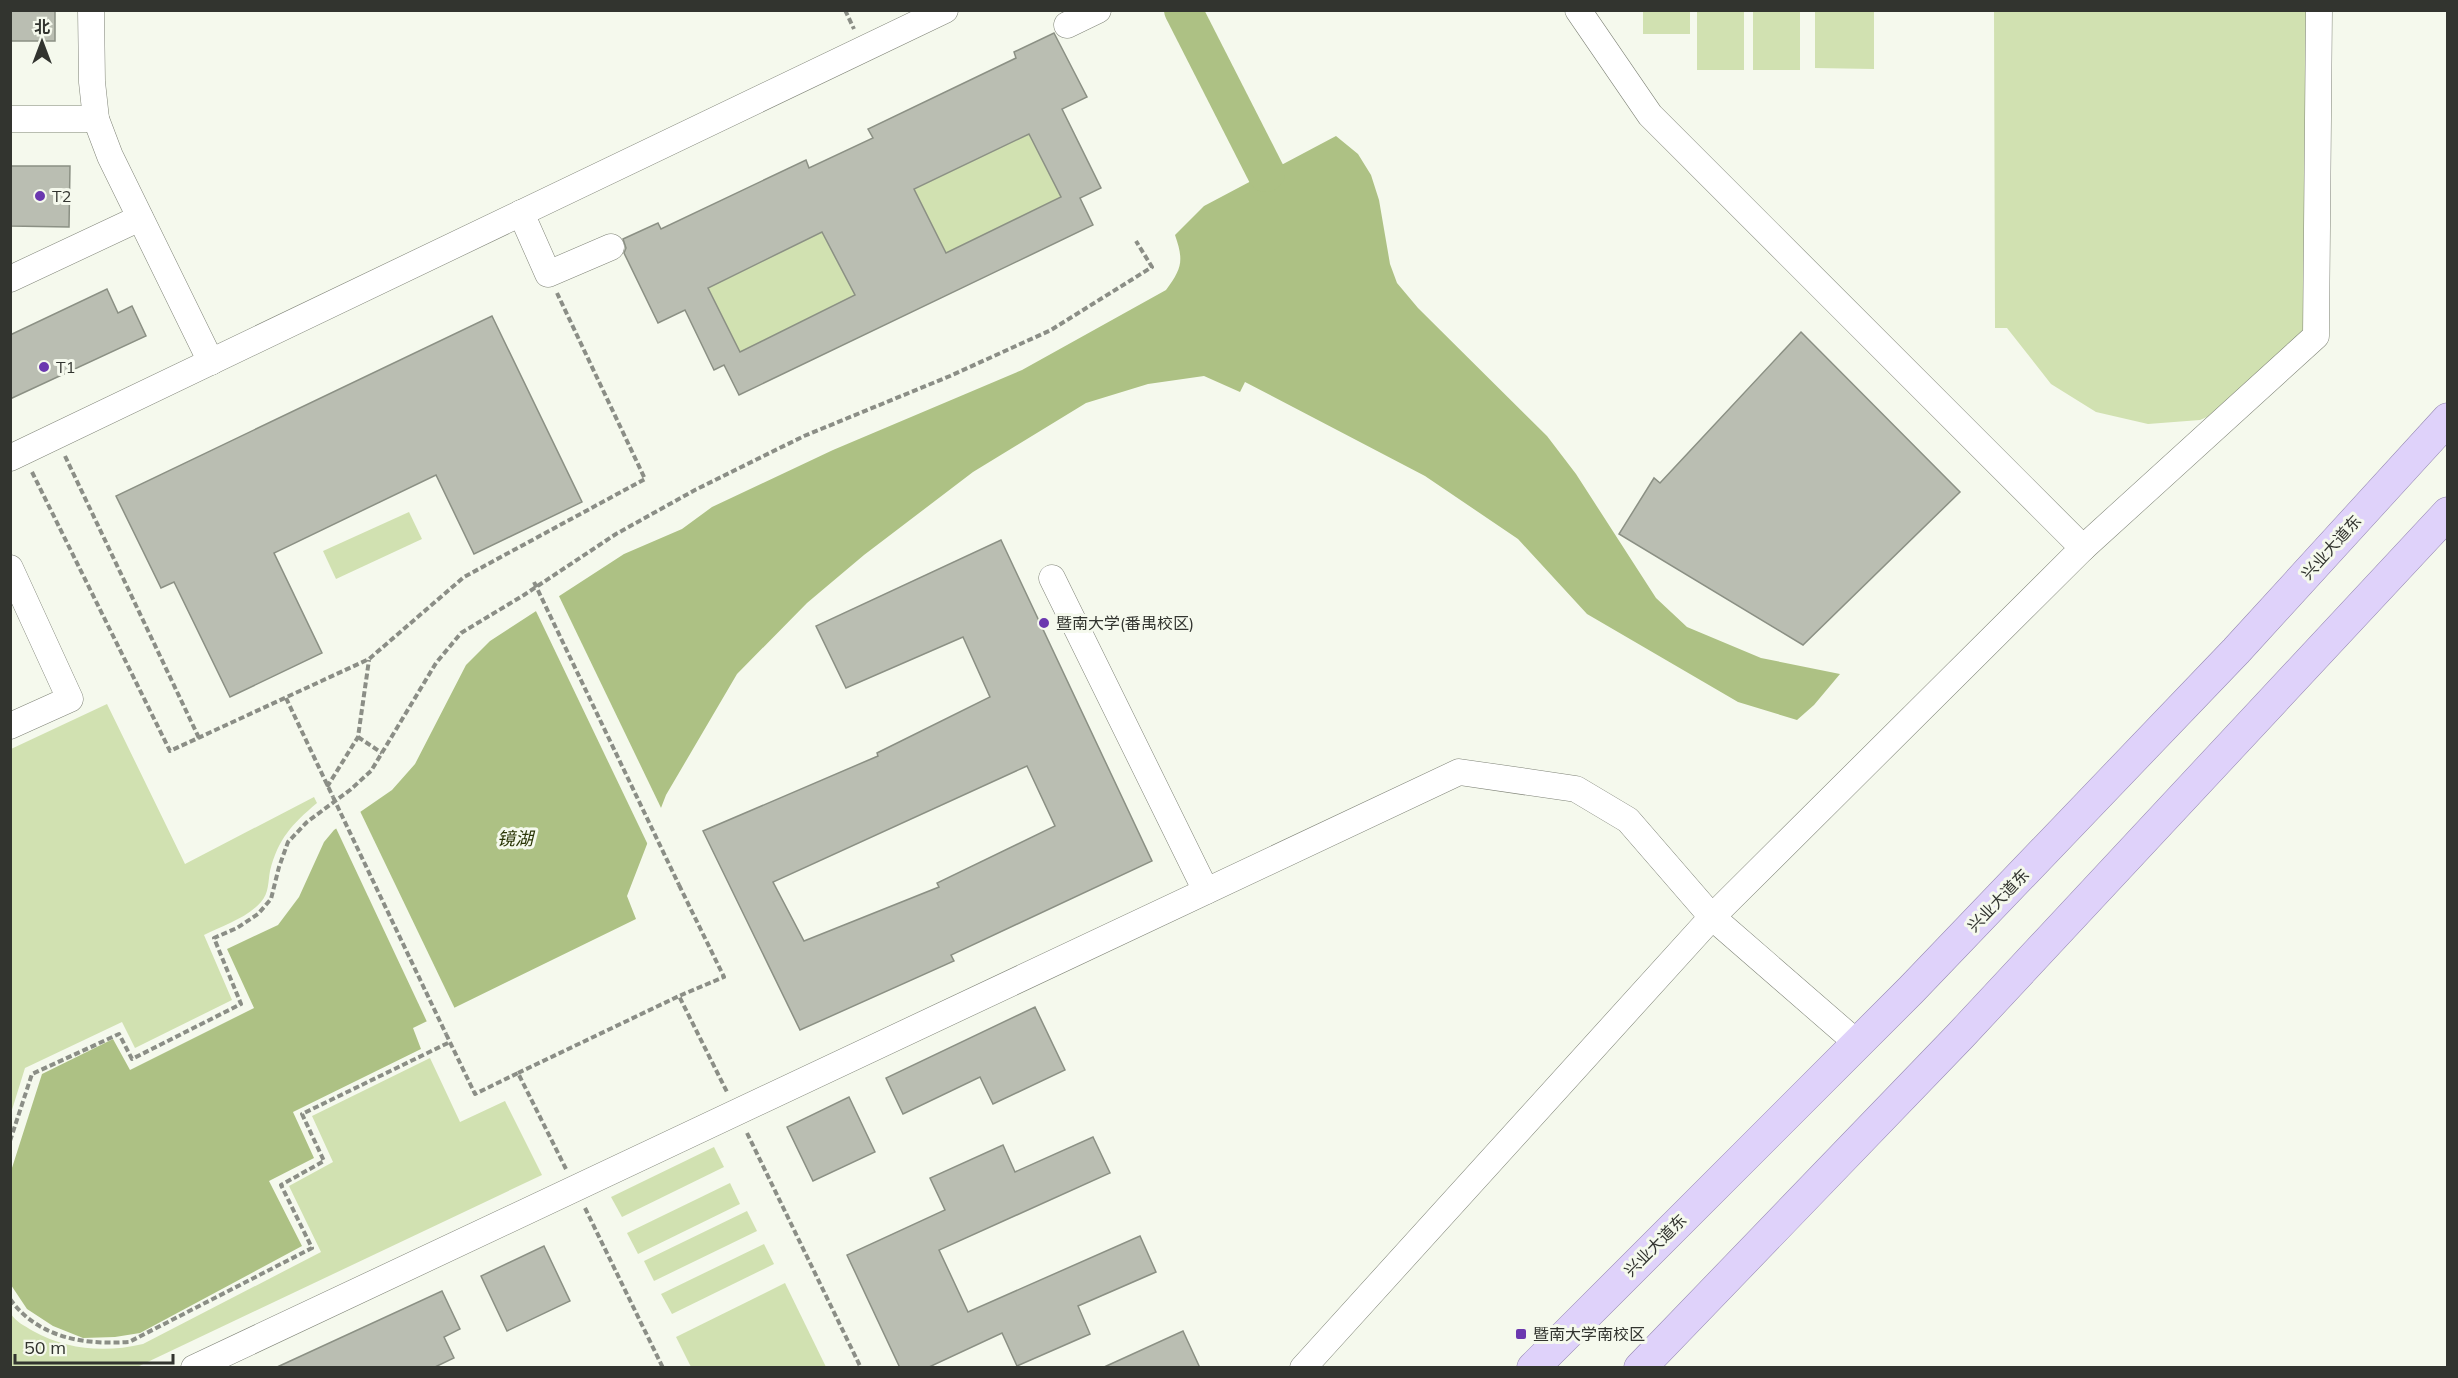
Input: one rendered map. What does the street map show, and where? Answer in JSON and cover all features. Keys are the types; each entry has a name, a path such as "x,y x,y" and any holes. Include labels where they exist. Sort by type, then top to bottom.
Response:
{"main road":[{"name":"兴业大道东","path":"1533,1368 1919,982 2236,651 2448,418"},
{"path":"1650,1364 1961,1035 2448,513"}],"street":[{"path":"91,10 92,82 96,119 110,156 211,362"},
{"path":"16,455 945,10"},
{"path":"1067,25 1098,10"},
{"path":"1578,10 1650,115 2083,548"},
{"path":"1303,1368 1712,916 2083,548 2316,336 2319,10"},
{"path":"10,119 96,119"},
{"path":"521,213 548,274 611,247"},
{"path":"10,279 140,218"},
{"path":"10,568 70,699 10,726"},
{"path":"1052,578 1206,891"},
{"path":"194,1368 1458,772 1576,789 1628,820 1712,916 1857,1043"}],"path":[{"path":"845,10 855,32"},
{"path":"10,1141 32,1074 119,1034 132,1059 241,1004 214,938 237,928 258,914 271,899 288,842 307,822 364,777 382,753 436,663 461,633 524,596 616,534 696,490 804,436 950,376 1051,330 1152,267 1136,241"},
{"path":"16,455 170,751 369,659 464,577 645,479 548,274"},
{"path":"56,436 199,738"},
{"path":"534,582 679,885"},
{"path":"327,787 358,737 369,659"},
{"path":"286,698 446,1034"},
{"path":"358,737 382,753"},
{"path":"518,1073 679,996"},
{"path":"10,1299 19,1311 42,1328 74,1341 99,1344 129,1342 312,1248 281,1185 324,1161 303,1114 450,1042"}],"shaded area":[{"path":"1643,11 1690,11 1690,34 1643,34"},
{"path":"1697,11 1744,11 1744,70 1697,70"},
{"path":"1753,11 1800,11 1800,70 1753,70"},
{"path":"1815,11 1874,11 1874,69 1815,68"},
{"path":"1994,11 2321,11 2315,317 2249,399 2200,420 2148,424 2096,412 2051,384 2007,328 1995,328"},
{"path":"1029,134 1061,197 946,253 914,189"},
{"path":"822,232 855,295 740,352 708,288"},
{"path":"409,512 422,539 336,579 323,551"},
{"path":"107,704 185,864 314,797 317,803 293,825 277,850 264,899 242,917 204,935 232,1000 135,1048 122,1022 25,1068 11,1113 11,749"},
{"path":"430,1058 460,1122 505,1101 542,1175 137,1367 11,1367 11,1314 18,1322 33,1331 73,1346 100,1349 129,1347 143,1344 321,1252 289,1186 333,1162 312,1116"},
{"path":"714,1147 724,1167 622,1217 611,1197"},
{"path":"730,1183 740,1204 638,1254 627,1233"},
{"path":"747,1211 757,1231 654,1281 644,1261"},
{"path":"764,1244 774,1264 672,1314 661,1294"},
{"path":"785,1283 826,1367 691,1367 676,1337"}],"water":[{"name":"镜湖","path":"1336,136 1358,154 1371,175 1379,200 1390,264 1397,283 1418,308 1547,436 1576,474 1656,598 1687,627 1761,658 1840,674 1814,705 1797,720 1738,702 1587,614 1518,539 1425,476 1245,382 1240,392 1204,376 1148,384 1086,403 973,472 864,555 807,603 737,674 666,795 627,896 636,919 413,1028 421,1049 293,1112 314,1158 269,1181 302,1246 140,1333 115,1337 83,1338 53,1326 27,1309 11,1285 11,1171 42,1074 113,1039 130,1070 254,1008 227,949 278,925 299,897 324,842 334,830 392,790 415,764 466,665 490,641 624,554 682,529 712,507 833,450 1022,370 1166,290 1180,264 1180,251 1175,235 1204,206"}],"pier":[{"path":"557,592 663,812 649,847 534,607"},
{"path":"359,809 456,1011 428,1024 335,826"}],"building":[{"path":"10,10 55,10 55,41 10,41"},
{"path":"1054,33 1087,97 1062,109 1101,188 1080,198 1093,225 739,395 724,365 714,370 685,310 658,323 624,253 626,248 623,239 658,223 661,229 806,160 809,168 873,138 868,129 1016,58 1014,52","holes":["1029,134 1061,197 946,253 914,189","822,232 855,295 740,352 708,288"]},
{"name":"T2","path":"10,166 70,166 69,227 10,226"},
{"name":"T1","path":"107,289 118,313 132,306 146,336 10,399 10,335"},
{"path":"492,316 582,502 474,554 436,475 274,553 322,653 230,697 174,582 161,588 116,496"},
{"path":"1801,332 1960,492 1803,645 1619,534 1654,478 1660,483"},
{"path":"1001,540 1152,861 951,955 954,961 800,1030 703,831 878,756 877,753 990,697 963,637 846,688 816,626","holes":["1027,766 1055,826 937,883 939,887 804,941 773,882"]},
{"path":"1035,1007 1065,1070 993,1104 980,1077 903,1114 886,1078"},
{"path":"849,1097 875,1152 813,1181 787,1127"},
{"path":"1093,1137 1110,1173 939,1250 968,1312 1140,1236 1156,1272 1078,1306 1090,1334 1017,1366 1002,1333 927,1368 900,1368 847,1255 945,1210 930,1178 1003,1145 1015,1172"},
{"path":"544,1246 570,1301 507,1331 481,1276"},
{"path":"442,1291 460,1329 444,1337 454,1358 433,1368 275,1368"},
{"path":"1183,1331 1200,1368 1102,1368"}],"waterway":[{"path":"1183,10 1266,173"}],"place":[{"name":"T2","path":"40,196"},
{"name":"T1","path":"44,367"},
{"name":"暨南大学(番禺校区)","path":"1044,623"},
{"name":"暨南大学南校区","path":"1521,1334"}]}
